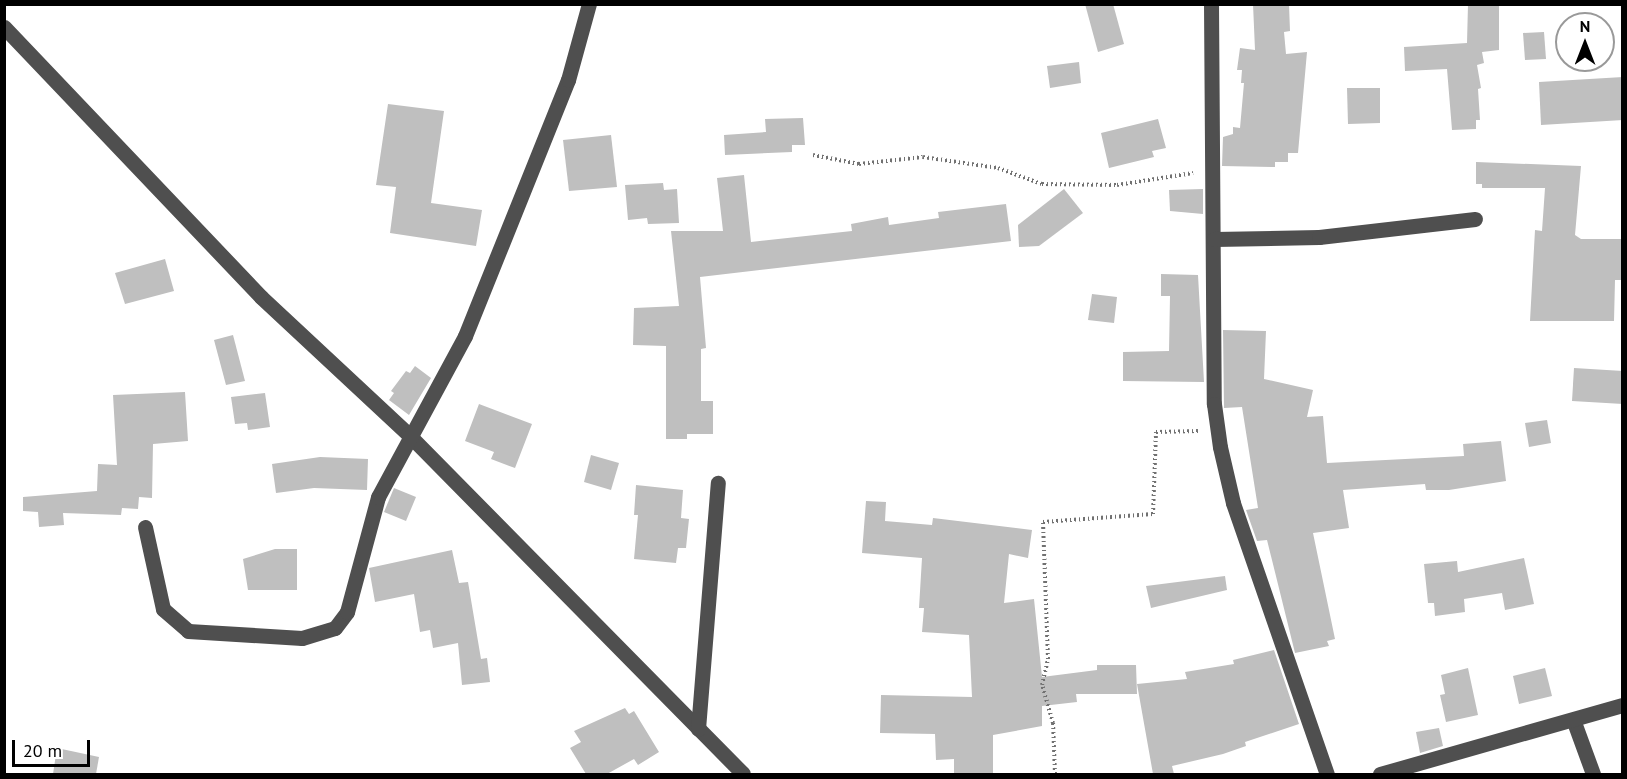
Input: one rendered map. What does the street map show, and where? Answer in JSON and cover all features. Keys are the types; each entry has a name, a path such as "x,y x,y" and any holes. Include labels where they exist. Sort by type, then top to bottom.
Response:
{"street":[{"path":"145,527 163,609 188,631 302,638 334,628 347,612 378,497 408,434 465,336 568,80 589,4"},
{"path":"1211,4 1218,430 1233,503 1327,774"},
{"path":"4,27 261,297 408,434 743,774"},
{"path":"1214,239 1319,237 1475,219"},
{"path":"698,729 718,483"},
{"path":"1380,774 1574,722 1623,705"},
{"path":"1574,722 1593,774"}],"path":[{"path":"813,155 860,164 923,157 998,168 1042,184 1117,185 1214,170"},
{"path":"1055,774 1053,723 1042,685 1048,659 1043,522 1153,514 1156,432 1218,430"}],"building":[{"path":"1085,4 1113,4 1124,44 1098,52"},
{"path":"1253,4 1289,4 1290,31 1284,32 1286,54 1307,52 1298,153 1288,153 1288,162 1275,162 1275,167 1222,166 1223,137 1233,134 1233,127 1240,128 1244,83 1241,83 1242,70 1237,70 1240,48 1255,50"},
{"path":"1468,4 1499,4 1499,50 1482,52 1484,63 1477,65 1481,88 1478,89 1480,120 1476,120 1476,129 1452,130 1447,69 1405,71 1404,47 1467,43"},
{"path":"1544,32 1546,59 1525,60 1523,33"},
{"path":"1079,62 1081,83 1050,88 1047,66"},
{"path":"1623,77 1623,120 1541,125 1539,82"},
{"path":"1347,88 1380,88 1380,123 1348,124"},
{"path":"388,104 444,111 431,203 482,210 476,246 390,233 396,187 376,185"},
{"path":"803,118 805,145 792,145 792,152 725,155 724,135 766,132 765,119"},
{"path":"1158,119 1166,148 1152,151 1154,157 1109,168 1101,133"},
{"path":"611,135 617,187 569,191 563,140"},
{"path":"1476,162 1581,166 1575,235 1581,239 1623,239 1623,280 1615,280 1614,321 1530,321 1535,230 1542,231 1545,188 1482,188 1482,184 1476,184"},
{"path":"744,175 751,242 852,231 851,224 888,217 889,225 939,218 938,212 1006,204 1011,241 700,277 706,348 701,349 701,401 713,401 713,434 687,434 687,439 666,439 666,346 633,345 634,308 679,306 671,231 723,231 717,178"},
{"path":"663,183 664,190 677,189 679,223 648,224 647,218 628,220 625,185"},
{"path":"1064,189 1083,213 1039,246 1019,247 1018,225"},
{"path":"1203,189 1203,214 1170,211 1169,190"},
{"path":"165,259 174,291 125,304 115,273"},
{"path":"1161,274 1198,275 1204,382 1123,381 1123,352 1169,351 1170,296 1161,296"},
{"path":"1092,294 1117,297 1114,323 1088,320"},
{"path":"1223,330 1266,331 1264,379 1313,390 1307,417 1323,416 1327,463 1464,456 1463,444 1501,441 1506,481 1449,490 1426,490 1425,484 1343,490 1349,528 1313,533 1335,639 1327,641 1329,646 1295,653 1267,540 1257,541 1246,510 1258,508 1242,407 1224,408"},
{"path":"233,335 245,381 226,385 214,340"},
{"path":"415,366 431,378 409,415 389,400 394,393 391,391 406,371 410,373"},
{"path":"1574,368 1623,371 1623,404 1572,401"},
{"path":"185,392 188,441 153,444 152,498 139,497 138,509 122,508 121,515 63,513 64,525 39,527 38,512 23,511 23,497 97,491 98,464 117,465 113,395"},
{"path":"265,393 270,427 248,430 247,423 235,424 231,397"},
{"path":"479,404 532,424 515,468 491,459 494,452 465,441"},
{"path":"1547,420 1551,443 1529,447 1525,423"},
{"path":"591,455 619,463 611,490 584,482"},
{"path":"320,457 368,459 367,490 314,488 276,493 272,464"},
{"path":"636,485 683,490 681,518 689,519 686,548 678,548 676,563 634,559 638,515 634,515"},
{"path":"394,488 416,497 406,521 384,512"},
{"path":"866,501 886,502 885,521 932,525 933,518 1032,530 1028,558 1009,554 1004,603 1034,599 1042,677 1097,670 1097,665 1136,665 1137,694 1076,694 1077,702 1042,706 1042,726 993,735 993,774 954,774 954,759 936,760 935,734 880,733 881,695 972,697 969,635 922,632 924,608 919,608 922,558 862,553"},
{"path":"275,549 297,549 297,590 248,590 243,559"},
{"path":"452,550 459,583 468,582 481,659 487,658 490,682 462,685 458,643 433,648 430,630 420,632 414,594 375,602 369,568"},
{"path":"1524,558 1534,604 1505,610 1502,593 1464,599 1465,612 1435,616 1434,603 1428,603 1424,564 1457,561 1458,572"},
{"path":"1225,576 1227,590 1151,608 1146,586"},
{"path":"1274,650 1299,724 1245,742 1246,746 1223,754 1172,766 1174,774 1153,774 1137,684 1187,679 1185,672 1234,664 1233,660"},
{"path":"1468,668 1478,715 1446,722 1440,695 1445,694 1441,675"},
{"path":"1545,668 1552,696 1519,704 1513,676"},
{"path":"625,708 629,714 634,711 659,752 638,765 634,759 607,774 586,774 570,748 581,742 574,731"},
{"path":"1439,728 1443,746 1420,753 1416,732"},
{"path":"57,748 99,757 96,774 53,774"}]}
